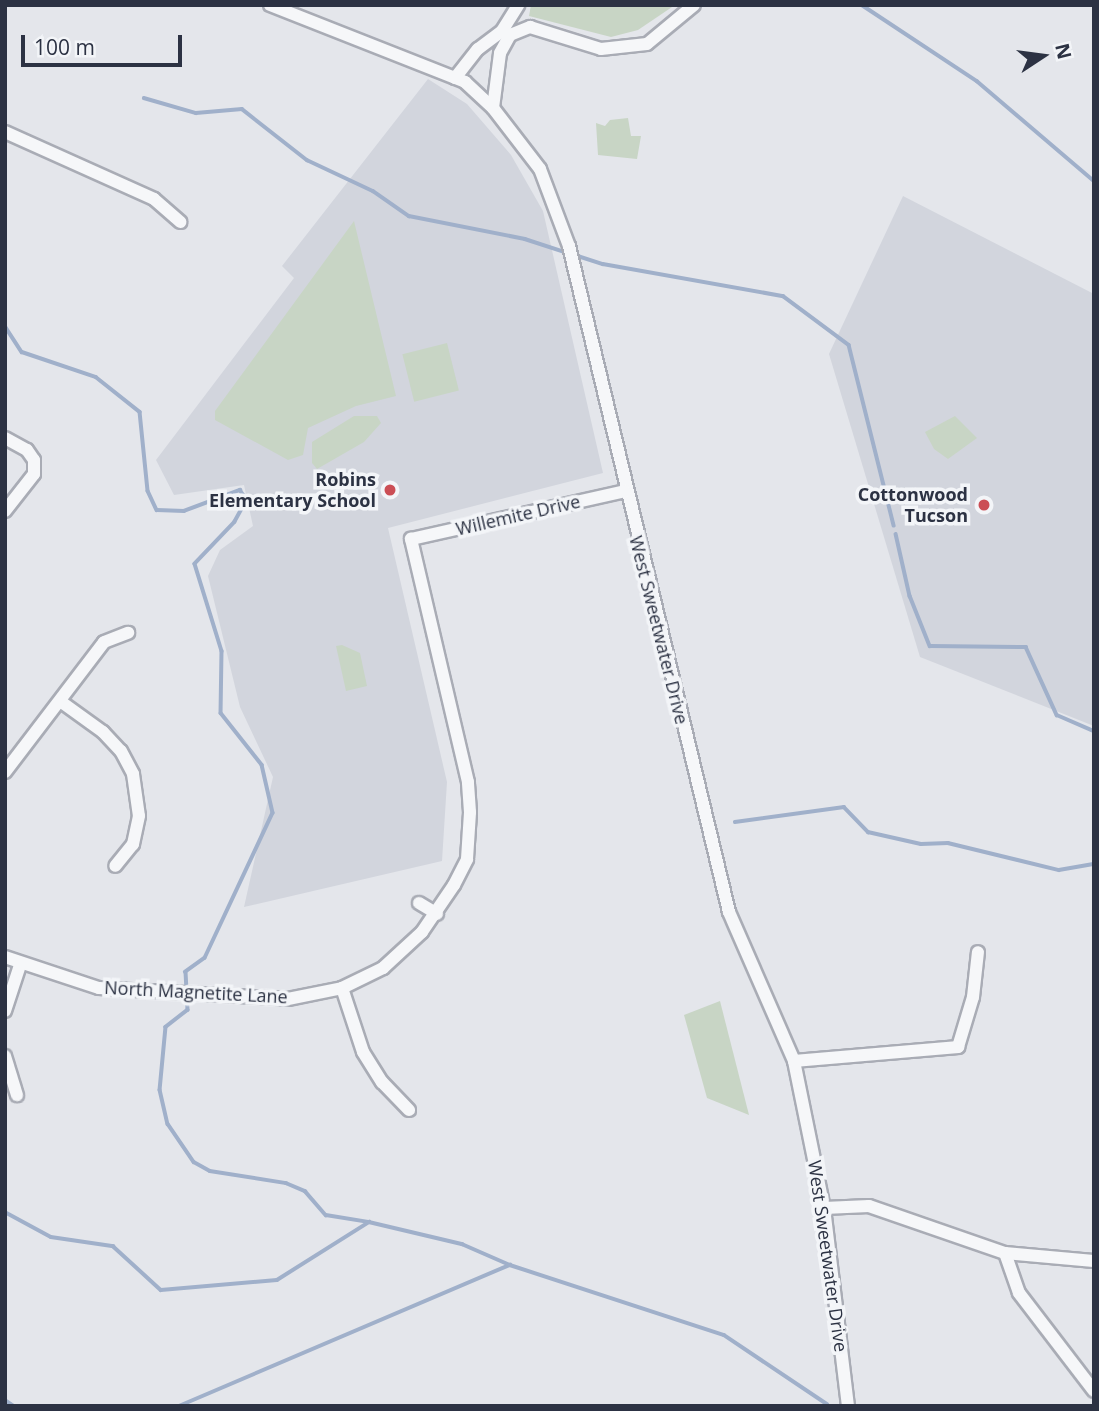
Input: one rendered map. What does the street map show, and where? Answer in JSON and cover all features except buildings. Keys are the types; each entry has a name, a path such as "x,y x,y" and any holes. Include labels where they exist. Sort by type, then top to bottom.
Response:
{"street":[{"name":"West Sweetwater Drive","path":"270,5 454,78 493,108 540,169 569,246 625,491 729,912 794,1061 824,1208 848,1406"},
{"path":"454,78 478,48 502,31 518,5"},
{"path":"493,108 500,54 510,35 530,27 601,49 647,44 694,5"},
{"path":"5,132 154,199 180,222"},
{"path":"5,438 38,459 34,474 5,511"},
{"name":"Willemite Drive","path":"411,539 625,491"},
{"name":"North Magnetite Lane","path":"5,957 20,965 99,988 288,999 342,988 383,968 437,914 467,859 468,782 411,539"},
{"path":"5,772 104,642 128,633"},
{"path":"60,701 103,732 121,751 133,774 139,816 133,844 116,866"},
{"path":"419,903 437,914"},
{"path":"794,1061 958,1047 973,997 978,952"},
{"path":"5,1011 20,965"},
{"path":"342,988 363,1052 382,1082 410,1110"},
{"path":"5,1056 17,1095"},
{"path":"824,1208 869,1206 896,1212 1005,1253 1094,1261"},
{"path":"1005,1253 1019,1293 1094,1391"}],"shaded area":[{"name":"Robins Elementary School","path":"428,79 467,104 511,155 543,211 603,473 388,528 447,782 442,861 244,907 273,777 240,707 208,576 220,550 253,526 244,485 174,495 156,460 294,278 282,266"},
{"name":"Cottonwood Tucson","path":"903,196 1094,294 1094,726 920,657 829,354"}],"green space":[{"path":"531,5 675,5 638,30 611,37 529,16"},
{"path":"628,118 631,136 641,136 637,159 598,155 596,123 605,126 610,120"},
{"path":"354,221 396,396 356,406 308,428 303,455 288,460 215,420 215,411"},
{"path":"447,343 459,391 414,402 402,354"},
{"path":"354,416 377,416 381,423 364,442 317,469 312,463 312,442"},
{"path":"955,416 977,438 948,459 934,449 925,432"},
{"path":"342,645 360,653 367,686 346,691 336,646"},
{"path":"720,1001 749,1115 707,1098 684,1015"}],"waterway":[{"path":"862,5 977,81 1094,181"},
{"path":"144,98 196,113 242,109 307,160 373,191 409,216 525,239 568,253"},
{"path":"575,255 603,264 783,296 849,345 894,525"},
{"path":"5,326 22,352 96,377 140,412 148,491 157,510 184,511 240,490 247,500 235,522 195,564 222,651 221,713 262,765 273,813 205,958 186,972 188,1010 166,1027 160,1090 168,1124 194,1162 210,1171 286,1183 305,1191 326,1215 369,1222"},
{"path":"896,534 910,596 930,646 1026,647 1057,715 1094,731"},
{"path":"735,822 844,807 868,832 921,844 948,843 1059,870 1094,864"},
{"path":"5,1212 51,1237 113,1246 161,1290 277,1280 369,1222 462,1244 510,1265"},
{"path":"179,1406 510,1265 724,1335 827,1404"},
{"path":"5,1400 14,1406"}],"place":[{"name":"Robins Elementary School","path":"390,490"},
{"name":"Cottonwood Tucson","path":"984,505"}]}
